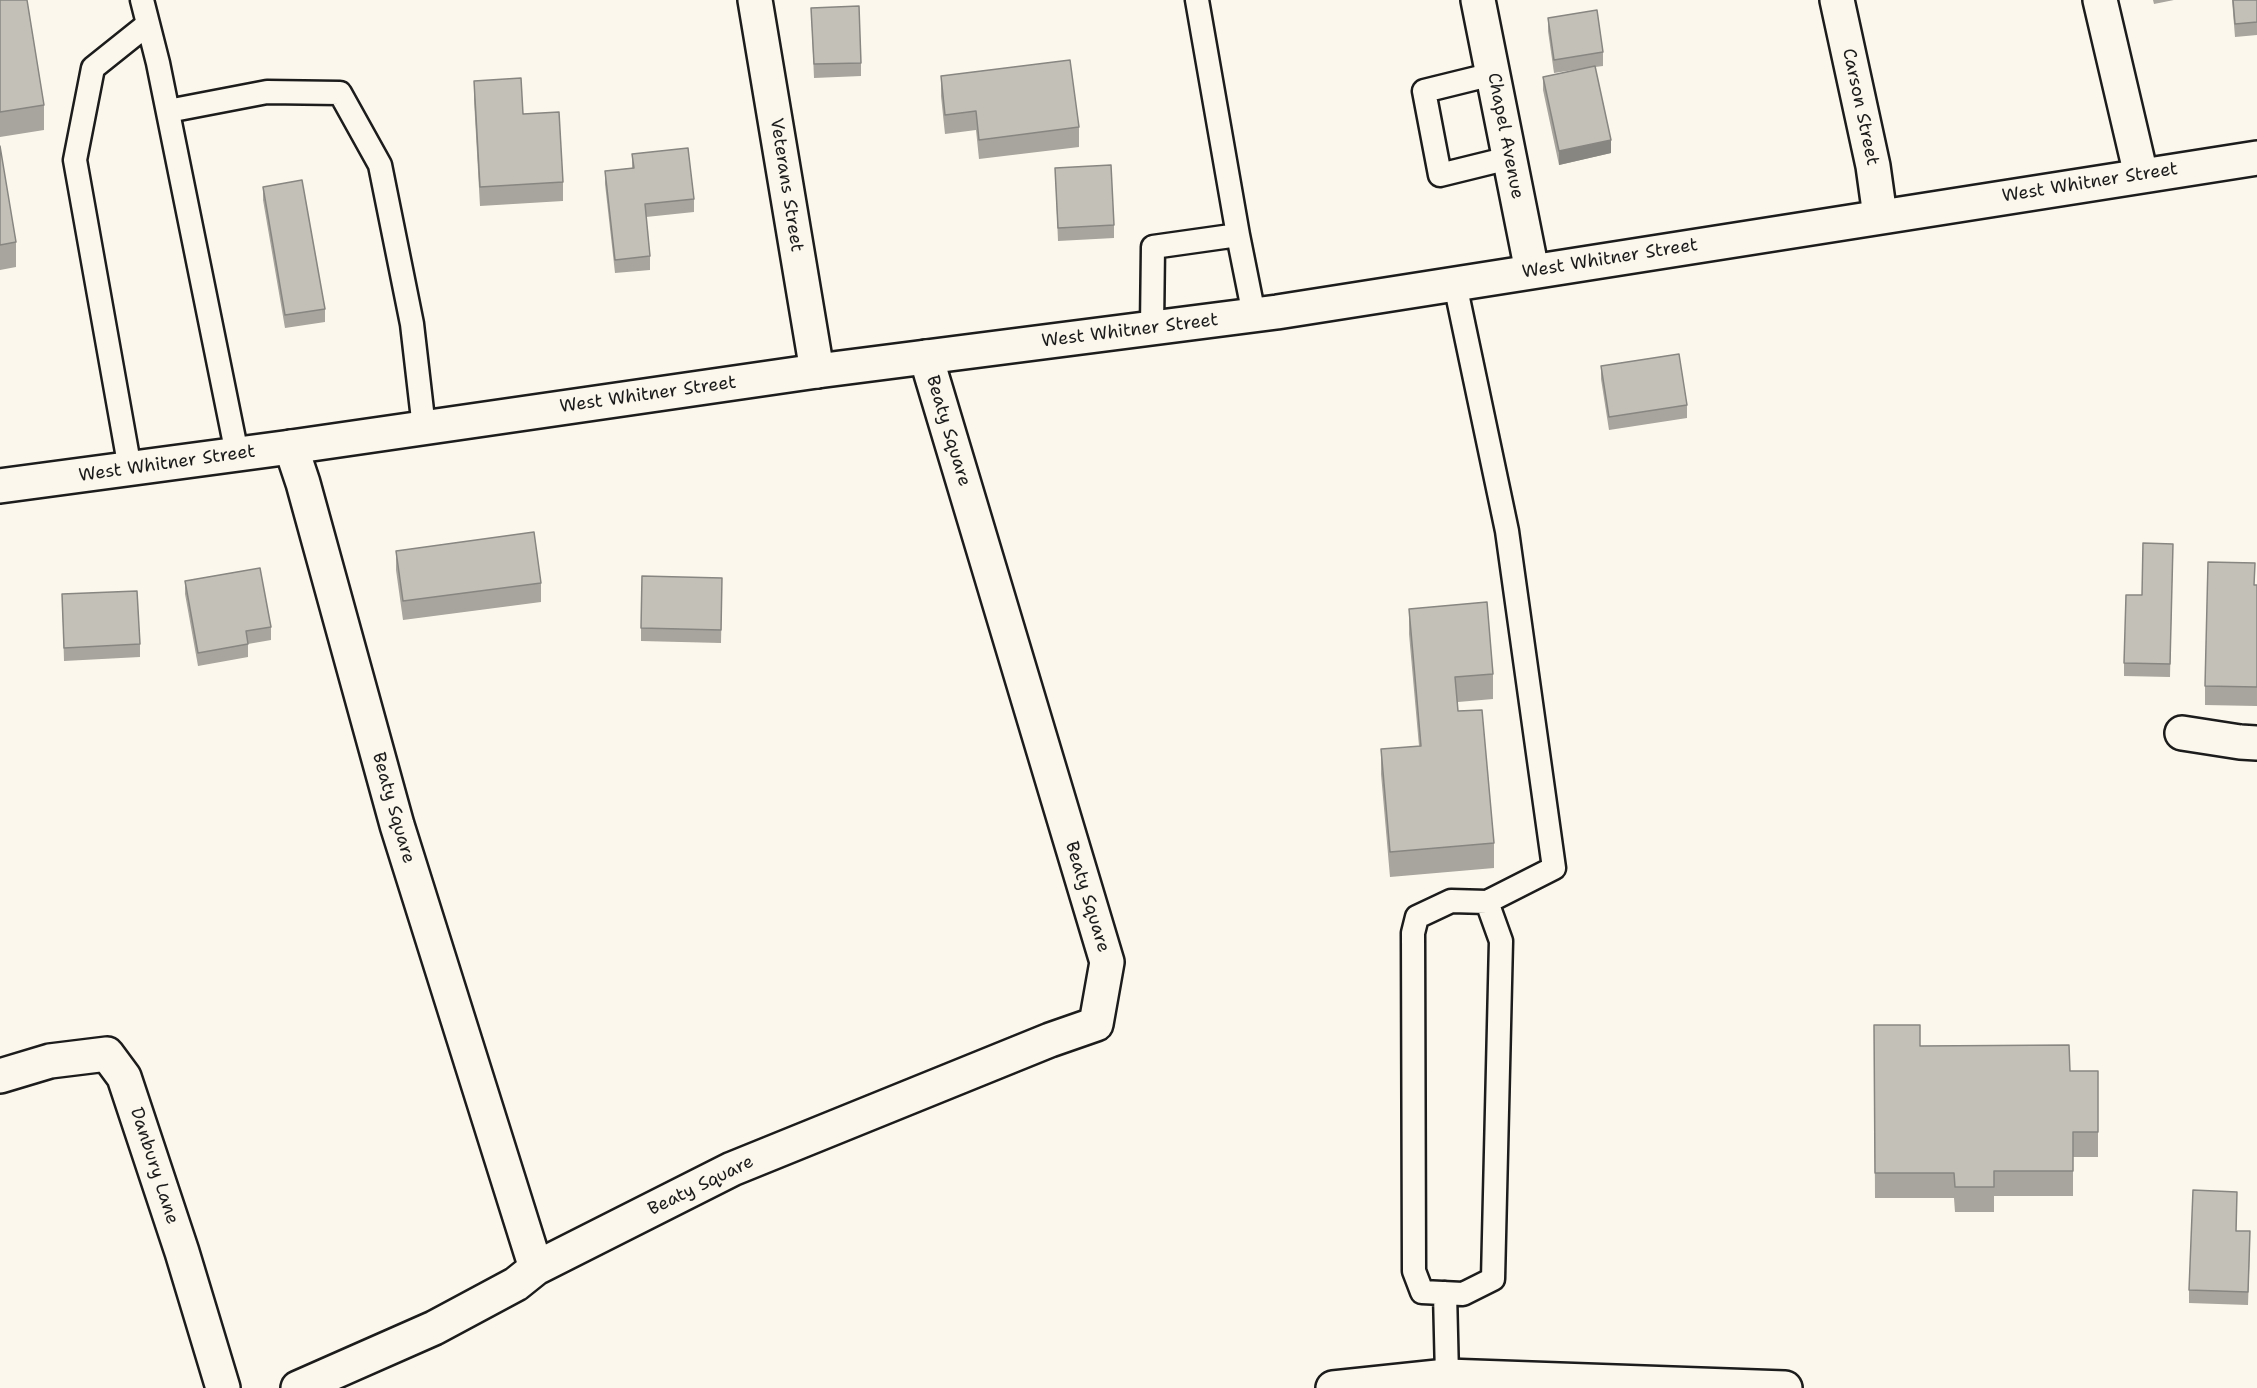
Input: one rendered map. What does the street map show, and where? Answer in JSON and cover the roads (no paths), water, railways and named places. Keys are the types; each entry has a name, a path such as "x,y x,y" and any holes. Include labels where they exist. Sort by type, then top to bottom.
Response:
{"street":[{"name":"Veterans Street","path":"755,0 817,371"},
{"name":"Chapel Avenue","path":"1478,0 1532,271"},
{"name":"Carson Street","path":"1836,0 1873,166 1880,216"},
{"path":"2100,0 2141,175"},
{"name":"West Whitner Street","path":"0,486 291,447 817,371 1254,315 2257,158"},
{"name":"Beaty Square","path":"298,1388 434,1328 516,1284 536,1268 732,1169 1050,1040 1096,1024 1107,962 926,357"},
{"name":"Beaty Square","path":"291,447 303,483 397,825 536,1268"},
{"path":"2182,733 2257,743"},
{"name":"Danbury Lane","path":"0,1076 50,1061 107,1054 124,1077 182,1252 223,1388"},
{"path":"1333,1388 1447,1376 1785,1388"}],"lane":[{"path":"142,0 168,111 237,454"},
{"path":"1197,0 1254,315"},
{"path":"130,469 75,160 93,68 148,24"},
{"path":"1493,74 1424,91 1440,175 1509,158"},
{"path":"168,111 267,92 340,93 380,165 412,324 424,428"},
{"path":"1152,327 1153,247 1238,235"},
{"path":"1455,284 1507,531 1554,868 1487,902 1450,901 1417,917 1413,933 1414,1271 1422,1292 1463,1294 1493,1279 1501,941 1487,902"},
{"path":"1445,1293 1447,1376"}]}
